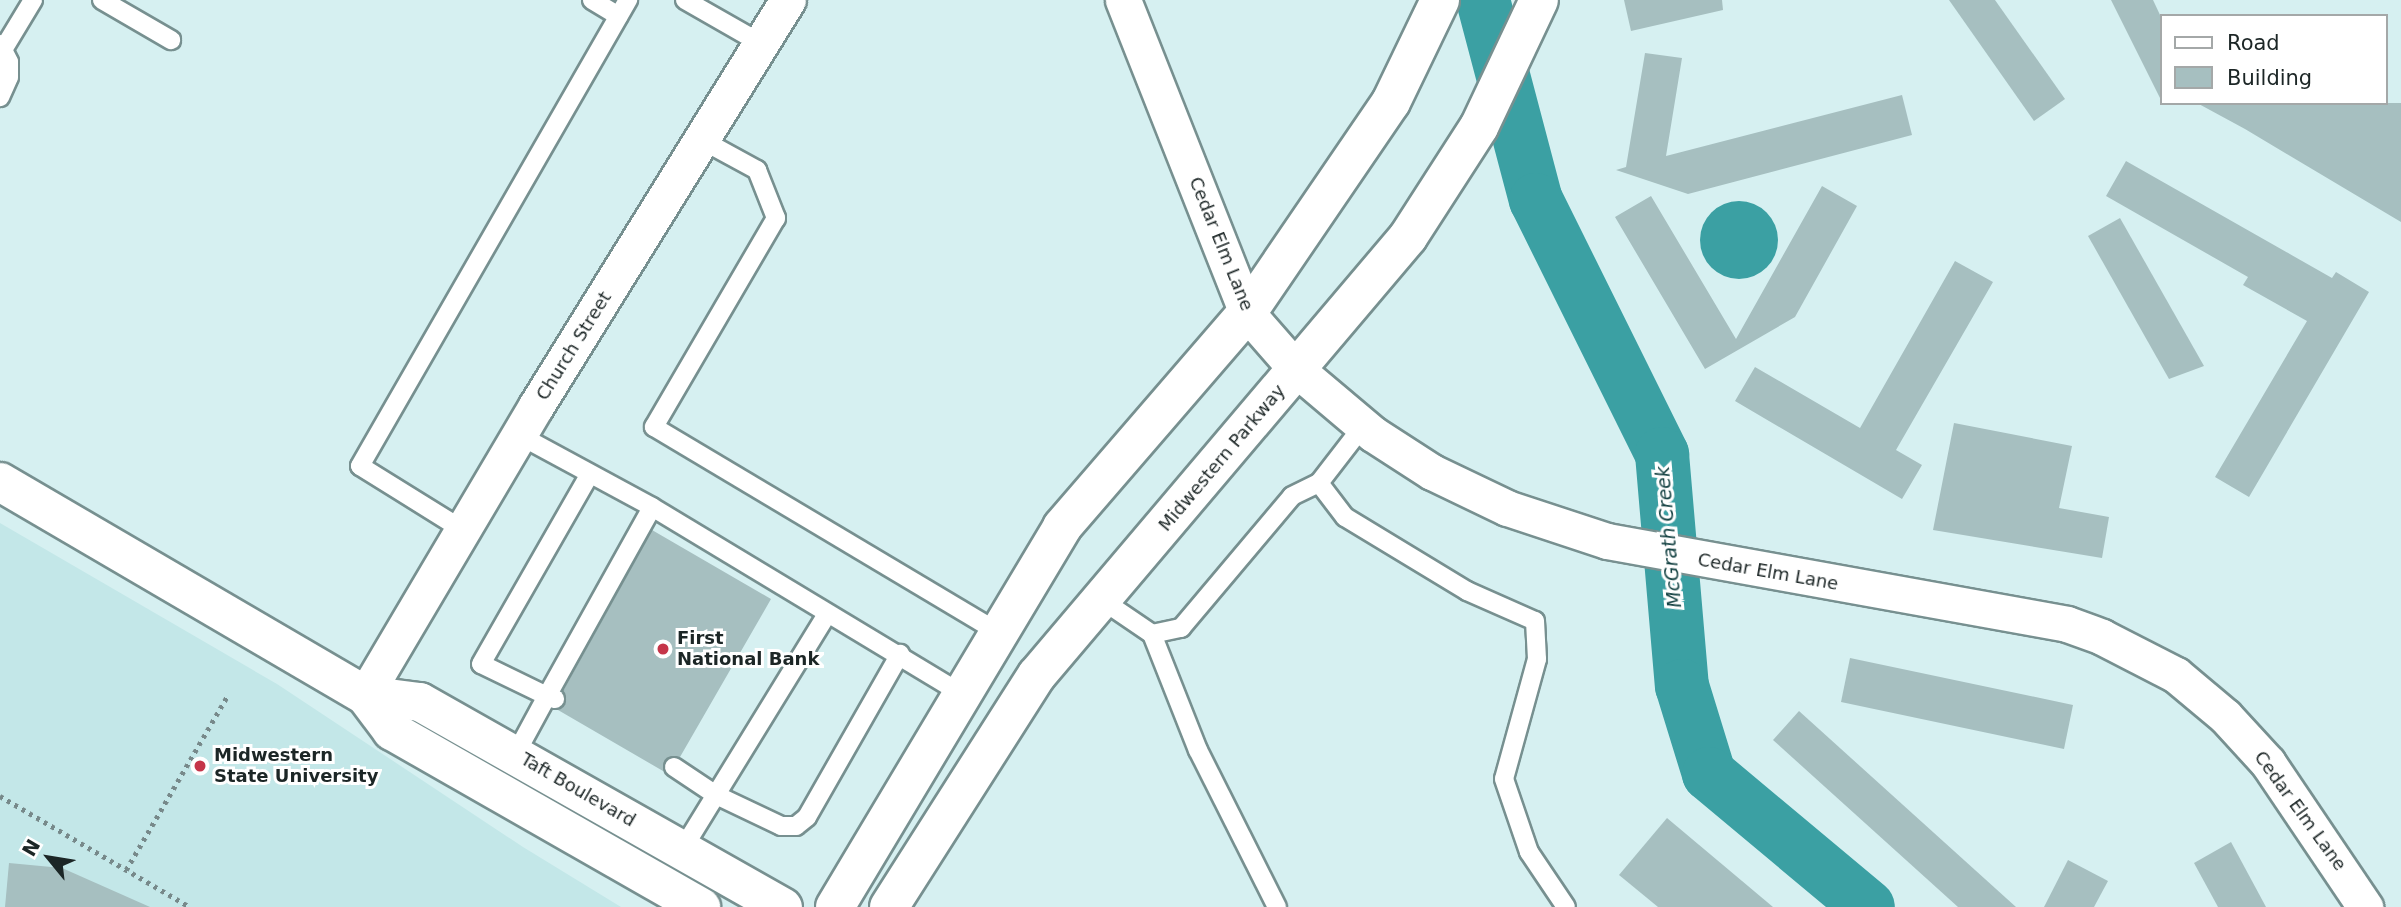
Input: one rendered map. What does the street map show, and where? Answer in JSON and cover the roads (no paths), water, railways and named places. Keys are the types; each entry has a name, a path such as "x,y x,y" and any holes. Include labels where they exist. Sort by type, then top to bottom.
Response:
{"main road":[{"name":"Midwestern Parkway","path":"889,907 1037,676 1408,237 1479,127 1539,0"},
{"path":"835,907 1001,634 1062,527 1247,313 1391,102 1437,7"},
{"name":"Taft Boulevard","path":"0,482 365,695 392,731 701,907"},
{"name":"Taft Boulevard","path":"365,695 420,702 783,907"},
{"path":"436,756 574,857 650,907"}],"street":[{"name":"Church Street","path":"365,695 519,435 788,0"},
{"name":"Cedar Elm Lane","path":"1123,0 1247,313 1297,369 1363,426 1432,472 1507,508 1641,548 2067,624 2102,637 2176,675 2225,716 2268,763 2365,907"}],"lane":[{"path":"0,97 9,77 2,46 33,0"},
{"path":"102,0 172,40"},
{"path":"463,530 360,466 624,8 592,0"},
{"path":"685,0 762,44"},
{"path":"702,140 757,170 776,218 653,427 1001,634"},
{"path":"1152,634 1181,628 1292,496 1319,483 1363,426"},
{"path":"519,435 652,507 964,695"},
{"path":"551,697 481,664 590,474"},
{"path":"1319,483 1345,517 1467,591 1535,621 1537,659 1504,779 1529,852 1566,907"},
{"path":"515,755 551,697 652,507"},
{"path":"1102,600 1152,634 1198,751 1277,907"},
{"path":"682,850 827,614"},
{"path":"674,767 716,795 781,826 796,826 807,817 900,654"}],"water":[{"path":"1739,201 1754,204 1767,212 1775,225 1778,240 1775,255 1767,268 1754,276 1739,279 1724,276 1711,268 1703,255 1700,240 1703,225 1711,212 1724,204"}],"waterway":[{"name":"McGrath Creek","path":"1483,0 1536,200 1662,454 1682,686 1709,774 1868,907"}],"place":[{"name":"First National Bank","path":"663,649"},
{"name":"Midwestern State University","path":"200,766"}]}
